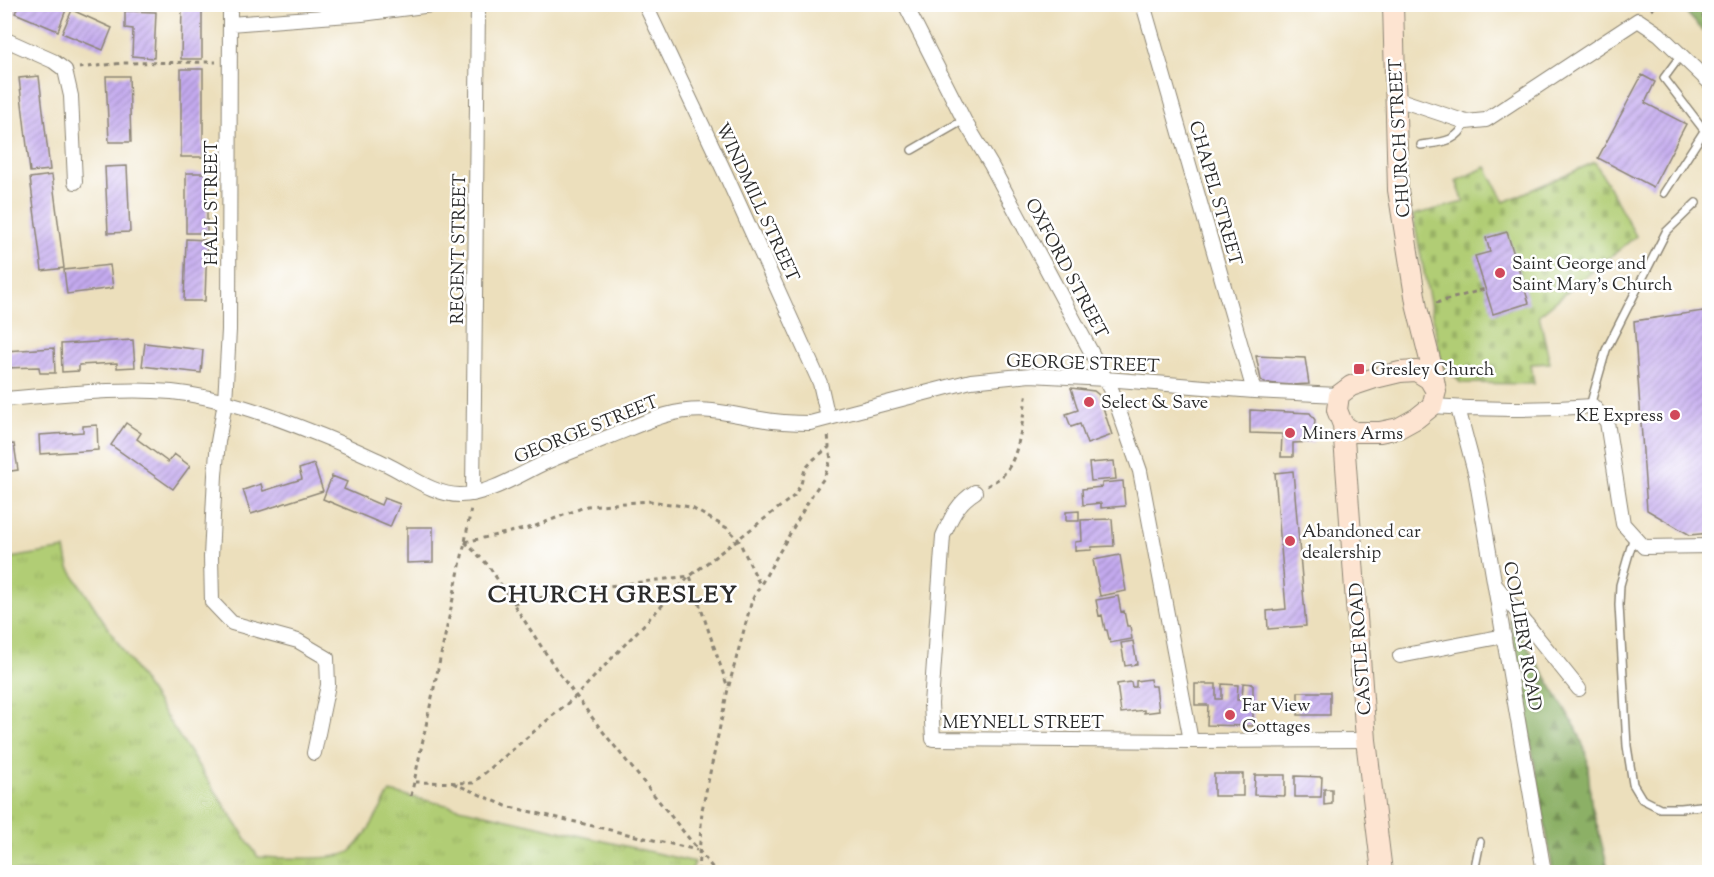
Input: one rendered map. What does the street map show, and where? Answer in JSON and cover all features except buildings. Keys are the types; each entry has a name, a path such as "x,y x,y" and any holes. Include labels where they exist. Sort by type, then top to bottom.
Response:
{"street":[{"name":"HALL STREET","path":"230,4 229,319 225,402 215,475 211,557 212,602 232,623 298,641 327,658 328,685 314,753"},
{"path":"230,24 362,14 440,4"},
{"name":"REGENT STREET","path":"473,494 478,4"},
{"name":"WINDMILL STREET","path":"645,4 820,383 828,418"},
{"name":"OXFORD STREET","path":"904,4 964,120 991,165 1112,391 1140,471 1191,741"},
{"name":"CHAPEL STREET","path":"1143,4 1254,391"},
{"name":"CHURCH STREET","path":"1394,4 1398,190 1417,308 1431,364 1434,398"},
{"path":"1397,99 1466,122 1486,120 1638,20 1659,34 1710,83"},
{"path":"4,39 53,61 65,70 72,96 75,182"},
{"path":"1400,372 1413,363 1425,342"},
{"path":"1339,395 1352,386 1375,378 1416,371 1429,379 1434,398"},
{"name":"GEORGE STREET","path":"4,399 140,391 173,392 225,402 349,447 447,494 473,494 503,483 546,462 666,415 702,410 723,411 785,423 810,423 971,381 1030,375 1339,395"},
{"name":"CASTLE ROAD","path":"1339,395 1337,410 1343,425 1366,740 1382,873"},
{"path":"1434,398 1458,408 1593,406 1607,422 1623,524 1644,548 1710,546"},
{"path":"1343,425 1354,432 1380,432 1399,428 1417,418 1434,398"},
{"name":"COLLIERY ROAD","path":"1458,408 1476,476 1544,873"},
{"name":"MEYNELL STREET","path":"975,492 960,503 943,536 931,704 933,739 1366,740"},
{"path":"1495,585 1579,689"},
{"path":"1400,656 1504,636"}],"lane":[{"path":"4,11 8,4"},
{"path":"1681,55 1664,78 1704,130"},
{"path":"912,150 964,120"},
{"path":"1421,145 1447,141 1461,132 1466,122"},
{"path":"1664,193 1710,122"},
{"path":"1590,406 1606,350 1666,232 1696,203"},
{"path":"1634,536 1620,585 1619,605 1627,746 1633,784 1642,799 1660,808 1710,805"},
{"path":"1474,873 1480,842"}],"path":[{"path":"1688,4 1710,22"},
{"path":"1694,9 1700,4"},
{"path":"65,70 123,63 230,62"},
{"path":"1417,308 1485,289"},
{"path":"975,492 1003,475 1012,463 1030,375"},
{"path":"698,873 702,810 728,689 752,600 824,478 831,459 828,418"},
{"path":"415,782 473,783 576,696 690,576 794,496 806,469 829,447"},
{"path":"411,796 465,542 473,494"},
{"path":"465,542 533,527 587,506 650,501 690,507 727,528 738,539 760,586"},
{"path":"465,542 488,565 600,728 716,873"},
{"path":"513,603 593,588 690,576"},
{"path":"690,576 728,689"},
{"path":"452,782 506,806 699,851"}],"green space":[{"path":"1688,5 1709,5 1709,37 1683,9"},
{"path":"1595,162 1636,236 1539,315 1550,363 1531,364 1534,384 1461,383 1442,365 1413,215 1464,202 1456,181 1486,167 1504,202"},
{"path":"65,549 69,568 258,857 321,858 351,851 368,831 390,792 695,862 691,872 5,872 5,559"},
{"path":"1509,616 1577,729 1587,756 1591,802 1609,872 1552,872"}],"place":[{"name":"Saint George and Saint Mary's Church","path":"1500,273"},
{"name":"Gresley Church","path":"1359,369"},
{"name":"Select & Save","path":"1089,402"},
{"name":"KE Express","path":"1675,415"},
{"name":"Miners Arms","path":"1290,433"},
{"name":"Abandoned car dealership","path":"1290,541"},
{"name":"Far View Cottages","path":"1230,715"}],"district":[{"name":"CHURCH GRESLEY","path":"613,594"}]}
